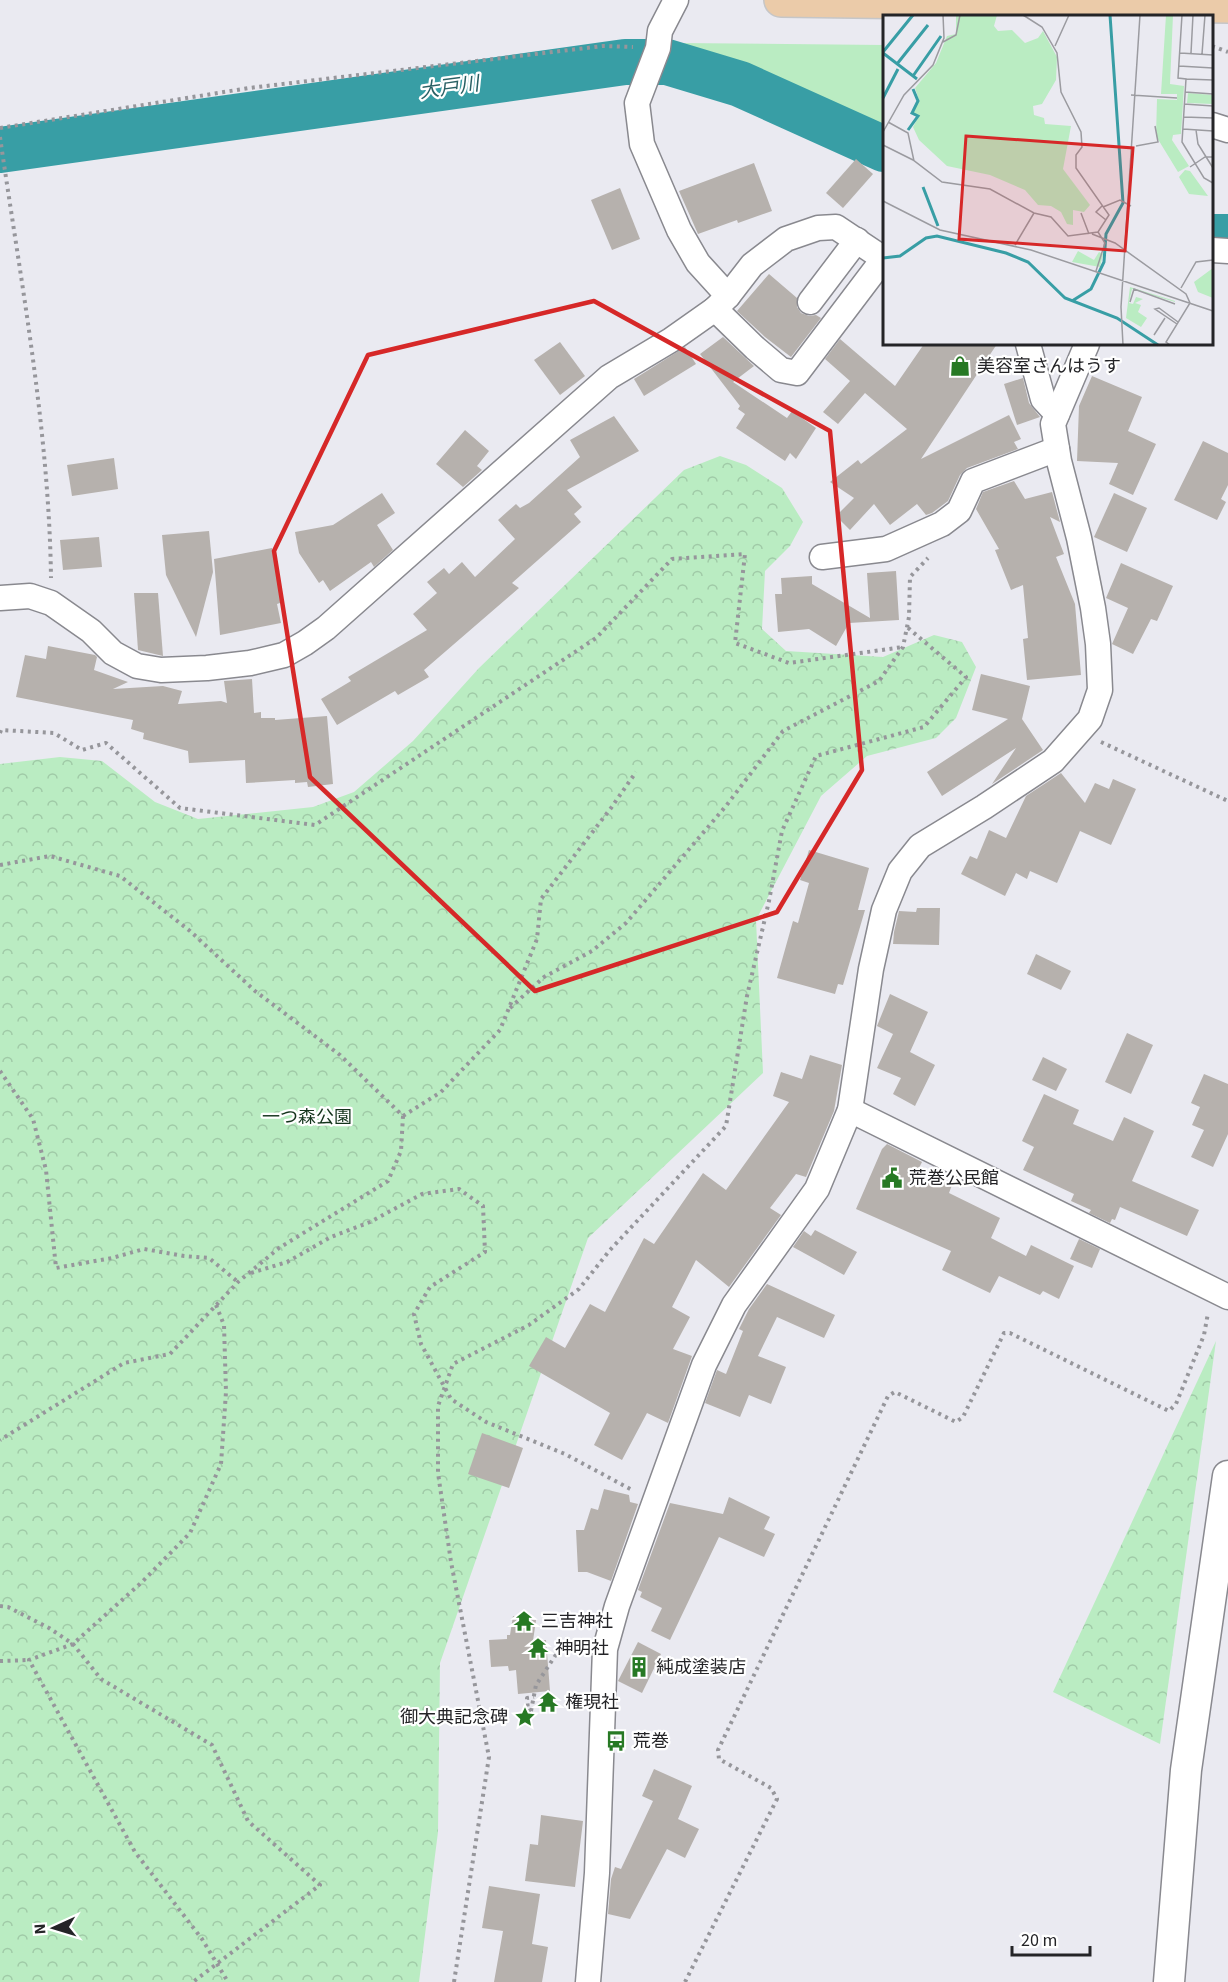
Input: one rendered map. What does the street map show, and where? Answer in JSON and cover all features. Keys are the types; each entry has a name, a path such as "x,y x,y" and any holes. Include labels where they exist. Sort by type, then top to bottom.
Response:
{"main road":[{"path":"781,0 1224,11"}],"street":[{"path":"676,0 660,31 658,48 637,103 642,144 679,230 722,302 755,348 782,370 796,373 883,260"},
{"path":"1213,125 1228,130"},
{"path":"0,598 30,596 51,603 91,631 113,653 137,666 161,670 207,668 250,663 284,655 326,628 609,377 671,340 722,302 752,265 786,239 818,228 836,227 883,258"},
{"path":"810,302 857,240"},
{"path":"1213,250 1228,251"},
{"path":"1028,345 1043,399 1057,414"},
{"path":"588,1982 597,1874 605,1649 617,1606 704,1365 734,1305 818,1189 850,1110 871,969 882,920 900,871 920,846 1053,761 1090,719 1100,690 1098,644 1079,538 1059,461 1053,424 1087,345"},
{"path":"822,556 886,549 942,524 959,511 972,482 1057,449"},
{"path":"850,1110 1220,1293"},
{"path":"1168,1982 1186,1770 1228,1476"}],"path":[{"path":"0,128 249,88 603,46 658,48"},
{"path":"1213,46 1228,52"},
{"path":"0,137 41,417 50,527 51,603"},
{"path":"0,733 1,730 54,733 82,750 106,743 180,808 315,825 596,638 672,559 745,554 735,643 789,663 903,647"},
{"path":"510,1008 544,977 592,951 626,923 726,806 783,731 879,681 903,647 907,627 910,577 932,555"},
{"path":"454,1982 489,1757 450,1562 438,1473 438,1406 453,1364 529,1325 579,1289 610,1250 726,1126 747,996 769,901 782,831 816,756 924,727 966,677 907,627"},
{"path":"1079,731 1228,801"},
{"path":"403,1116 441,1092 500,1030 537,939 541,899 612,808 636,772"},
{"path":"0,865 50,856 120,876 190,931 255,991 340,1055 403,1116 401,1151 388,1181 279,1248 238,1282 171,1354 124,1363 0,1440"},
{"path":"0,1071 33,1119 46,1170 56,1268 112,1258 144,1249 209,1258 238,1282"},
{"path":"248,1275 287,1262 331,1237 370,1222 422,1194 459,1189 483,1206 485,1252 430,1287 414,1314 421,1344 451,1399 486,1422 565,1454 656,1503"},
{"path":"685,1982 777,1799 771,1788 719,1759 718,1750 888,1396 895,1392 956,1422 963,1417 1004,1333 1010,1333 1169,1411 1176,1404 1220,1293"},
{"path":"0,1661 29,1660 73,1644 142,1582 190,1533 221,1464 226,1370 224,1325 216,1305"},
{"path":"0,1605 49,1628 73,1644 101,1679 212,1745 248,1821 320,1885 193,1982"},
{"path":"534,1697 536,1685 549,1665 560,1650 567,1650"},
{"path":"29,1660 135,1852 202,1939 228,1982"}],"highlighted area":[{"path":"594,301 830,431 862,770 777,912 535,991 310,777 274,551 368,355"}],"green space":[{"path":"676,43 883,45 883,133 721,63 678,51"},
{"name":"一つ森公園","path":"720,456 746,465 782,488 803,522 790,546 765,571 762,629 786,651 883,657 934,635 962,642 976,667 956,718 936,738 867,756 821,796 756,920 763,1073 588,1238 440,1663 438,1832 419,1982 0,1982 0,764 60,757 102,761 155,802 198,819 313,807 354,792 413,741 479,668 684,470"},
{"path":"1216,1341 1160,1744 1053,1692"}],"building":[{"path":"856,159 873,174 843,208 826,193"},
{"path":"754,163 772,211 698,234 679,191"},
{"path":"620,188 640,239 612,250 591,200"},
{"path":"769,274 797,298 797,307 801,313 821,318 791,357 737,311"},
{"path":"723,337 754,366 733,382 787,418 792,411 816,428 796,459 790,453 785,461 736,428 745,414 738,409 740,406 700,354"},
{"path":"840,339 895,386 923,345 996,345 921,459 1009,415 1021,439 1014,442 1018,449 967,468 960,475 948,501 932,513 926,515 917,504 890,525 874,504 850,530 836,516 854,498 830,482 858,460 861,464 907,429 865,393 838,424 823,412 850,381 825,359"},
{"path":"560,342 585,376 560,395 534,360"},
{"path":"685,347 696,364 644,396 634,379"},
{"path":"1092,376 1142,397 1128,431 1156,444 1133,495 1109,484 1118,463 1077,461 1079,406"},
{"path":"1023,378 1029,403 1040,417 1017,425 1004,384"},
{"path":"614,416 639,451 567,490 582,507 574,514 581,522 512,583 519,588 424,670 429,677 398,695 395,691 337,725 321,699 351,681 348,677 427,630 413,614 437,593 427,582 444,568 449,574 462,562 475,577 515,539 498,520 516,504 520,508 529,503 580,457 570,440"},
{"path":"465,430 489,451 477,466 482,470 463,487 436,464"},
{"path":"1203,441 1228,453 1228,485 1221,499 1226,502 1217,520 1174,500"},
{"path":"114,458 118,489 72,496 67,465"},
{"path":"1014,481 1025,499 1052,492 1060,522 1050,517 1064,554 1056,557 1075,604 1081,675 1027,680 1023,639 1028,638 1023,585 1011,590 995,550 999,549 976,509 983,492"},
{"path":"382,493 395,513 377,525 393,550 374,567 371,562 330,591 323,580 319,583 299,553 295,532 333,525"},
{"path":"1114,493 1147,508 1127,552 1094,537"},
{"path":"209,531 213,572 196,637 166,575 162,535"},
{"path":"99,537 102,567 63,570 60,540"},
{"path":"272,548 283,602 277,604 281,623 220,635 214,559"},
{"path":"1121,563 1173,586 1157,621 1151,619 1133,654 1112,644 1128,608 1106,598"},
{"path":"896,571 899,620 849,623 836,646 809,629 778,632 775,594 782,594 781,578 812,576 812,584 870,618 867,573"},
{"path":"134,593 158,593 163,656 138,650"},
{"path":"48,646 95,655 97,657 94,670 128,682 113,689 163,686 182,691 178,704 221,701 227,703 224,681 252,679 254,713 261,712 261,718 275,718 275,720 327,716 333,784 308,787 307,782 295,783 295,780 246,783 245,760 189,763 188,751 143,739 144,733 131,729 133,720 16,697 25,655 46,659"},
{"path":"981,674 1030,686 1022,719 1043,750 992,784 1016,748 942,796 927,772 1008,719 972,710"},
{"path":"1061,773 1085,803 1095,783 1109,789 1113,779 1136,789 1111,845 1080,831 1057,883 1030,871 1027,879 1016,873 1005,896 961,874 970,856 977,859 989,830 1006,838 1026,796"},
{"path":"809,850 869,868 858,910 865,910 843,985 838,984 835,994 777,978 793,921 798,923 809,883 800,880"},
{"path":"917,908 940,908 939,945 893,944 899,911 916,912"},
{"path":"1036,954 1071,971 1061,990 1027,974"},
{"path":"890,994 928,1012 910,1052 935,1065 915,1106 893,1094 901,1078 877,1068 893,1034 877,1026"},
{"path":"1127,1033 1153,1045 1131,1094 1105,1082"},
{"path":"810,1055 842,1065 834,1111 806,1177 796,1174 770,1208 781,1215 729,1287 696,1260 672,1307 690,1317 673,1349 692,1356 668,1423 647,1413 622,1460 594,1445 610,1413 529,1366 546,1337 565,1348 590,1304 605,1312 644,1238 654,1244 703,1173 726,1190 789,1102 773,1096 781,1072 802,1079"},
{"path":"1043,1057 1067,1069 1056,1091 1032,1080"},
{"path":"1204,1074 1228,1084 1228,1134 1213,1167 1191,1157 1204,1130 1192,1125 1200,1107 1191,1103"},
{"path":"1044,1094 1079,1110 1073,1124 1113,1141 1124,1117 1154,1131 1132,1181 1199,1210 1187,1236 1120,1207 1115,1220 1112,1219 1110,1223 1089,1213 1091,1210 1071,1201 1074,1194 1023,1170 1034,1147 1022,1141"},
{"path":"887,1144 922,1162 918,1170 952,1185 949,1193 1000,1218 991,1238 1026,1256 1031,1245 1074,1266 1059,1299 1043,1291 1040,1295 999,1276 990,1293 942,1270 951,1251 856,1209 882,1149"},
{"path":"815,1230 857,1252 844,1275 793,1247 804,1231 811,1236"},
{"path":"1079,1239 1100,1249 1092,1268 1070,1259"},
{"path":"767,1284 835,1315 824,1338 777,1317 758,1356 786,1367 771,1404 749,1395 740,1417 705,1403 717,1370 726,1374 743,1331 739,1329 749,1309"},
{"path":"482,1433 523,1448 509,1488 468,1474"},
{"path":"604,1489 629,1495 630,1502 638,1504 611,1581 587,1572 578,1572 576,1530 584,1530 591,1508 598,1510"},
{"path":"729,1497 770,1517 764,1529 775,1534 764,1557 719,1537 670,1640 651,1631 662,1608 640,1597 642,1592 638,1590 670,1503 723,1514"},
{"path":"513,1616 536,1620 533,1641 546,1640 550,1691 518,1694 516,1670 509,1671 508,1666 491,1667 489,1640 507,1639 507,1635 510,1635"},
{"name":"純成塗装店","path":"638,1642 661,1654 642,1693 618,1681"},
{"path":"654,1769 692,1786 678,1819 699,1829 685,1858 667,1849 630,1919 608,1914 611,1879 615,1867 621,1869 653,1801 642,1796"},
{"path":"541,1815 583,1821 575,1887 525,1881 530,1844 538,1845"},
{"path":"489,1886 540,1894 532,1944 548,1947 542,1982 494,1982 503,1931 482,1928"}],"waterway":[{"name":"大戸川","path":"0,150 625,62 667,62 740,84 883,149"},
{"name":"大戸川","path":"1213,237 1228,237"}],"place":[{"name":"美容室さんはうす","path":"960,366"},
{"name":"荒巻公民館","path":"892,1178"},
{"name":"三吉神社","path":"524,1621"},
{"name":"神明社","path":"538,1648"},
{"name":"純成塗装店","path":"639,1667"},
{"name":"権現社","path":"548,1702"},
{"name":"御大典記念碑","path":"525,1717"},
{"name":"荒巻","path":"616,1741"}]}
